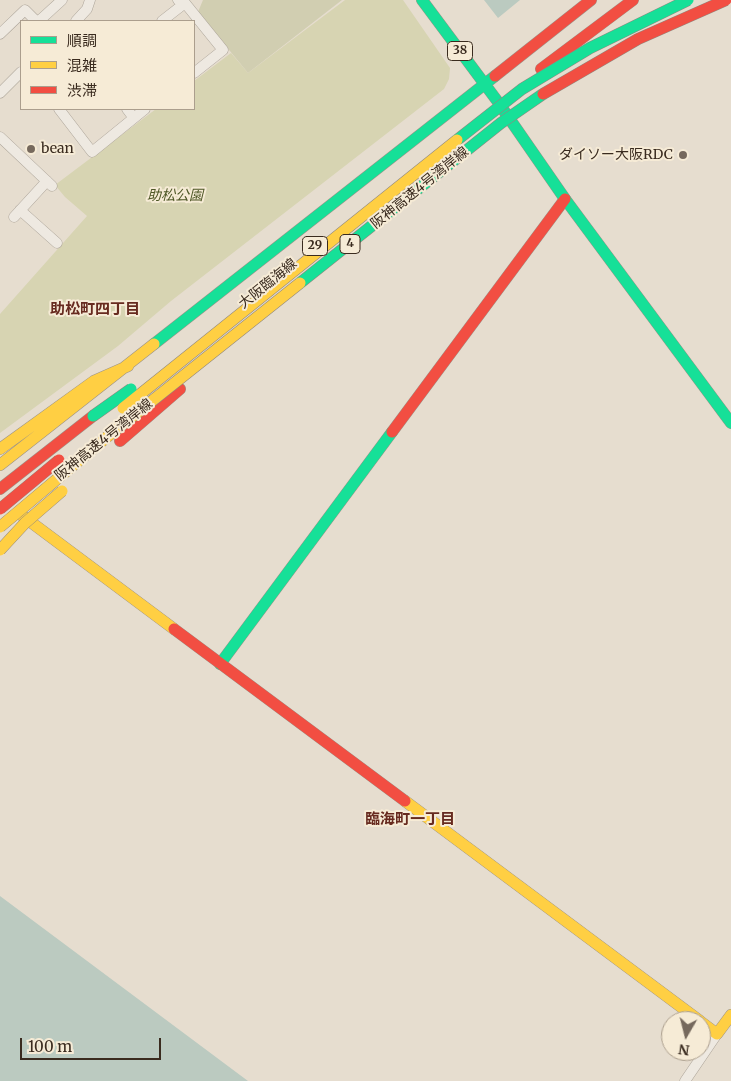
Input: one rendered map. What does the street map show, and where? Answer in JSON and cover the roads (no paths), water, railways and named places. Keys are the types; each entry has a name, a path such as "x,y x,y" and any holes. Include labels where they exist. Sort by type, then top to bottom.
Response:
{"main road":[{"name":"38","path":"422,0 498,102"},
{"name":"大阪臨海線","path":"0,465 128,366 483,83 591,0"},
{"name":"大阪臨海線","path":"0,497 498,102 633,0"},
{"name":"阪神高速4号湾岸線","path":"102,425 315,252 522,90 590,48 688,0"},
{"name":"阪神高速4号湾岸線","path":"0,527 113,432 533,100 566,78 637,39 726,0"},
{"path":"498,102 565,199 731,422"},
{"path":"220,664 565,199"},
{"path":"0,489 93,416 200,340 315,252"},
{"path":"0,544 25,518 113,442 159,390 206,352 227,316"},
{"path":"0,550 47,503 156,410 256,318"},
{"path":"0,449 94,381 128,366"},
{"name":"阪神高速4号湾岸線","path":"0,509 71,450"},
{"path":"0,497 25,518 220,664 688,1011"},
{"path":"711,1029 717,1034 731,1015"}],"street":[{"path":"38,20 62,0"},
{"path":"77,20 87,9 90,0"},
{"path":"163,20 182,1 223,50 195,72"},
{"path":"0,34 25,10 36,20"},
{"path":"0,93 20,73"},
{"path":"60,110 92,152 144,110"},
{"path":"128,110 134,117"},
{"path":"0,137 49,184 17,214 37,231 57,243"},
{"path":"685,1081 717,1034"}],"place":[{"name":"bean","path":"31,149"},
{"name":"ダイソー大阪RDC","path":"683,155"}],"district":[{"name":"助松町四丁目","path":"95,310"},
{"name":"臨海町一丁目","path":"410,820"}],"park label":[{"name":"助松公園","path":"175,196"}]}
